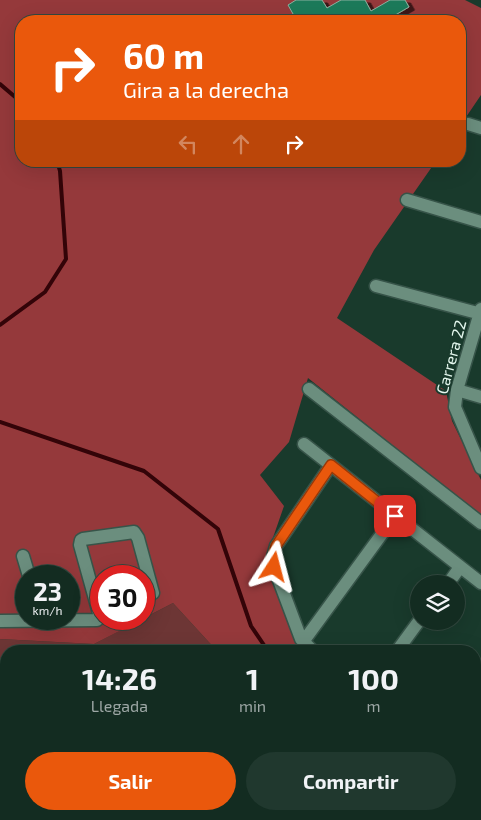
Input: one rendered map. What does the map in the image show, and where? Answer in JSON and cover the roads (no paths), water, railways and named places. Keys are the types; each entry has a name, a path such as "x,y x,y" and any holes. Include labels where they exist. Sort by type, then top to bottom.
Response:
{"street":[{"path":"468,124 481,128"},
{"path":"407,200 481,222"},
{"path":"376,286 480,312"},
{"name":"Carrera 22","path":"480,312 457,390 455,407 458,419 481,468"},
{"path":"309,389 481,523"},
{"path":"457,390 481,397"},
{"path":"304,444 481,583"},
{"path":"307,645 304,642 274,567 273,557 276,546 331,465"},
{"path":"304,642 395,516"},
{"path":"90,581 80,545 81,540 134,532 138,538 145,565"},
{"path":"23,556 26,565"},
{"path":"454,575 460,567"},
{"path":"0,621 15,621"},
{"path":"402,645 413,630"}],"waterway":[{"path":"0,84 15,97"},
{"path":"0,325 45,292 66,259 59,167"},
{"path":"0,422 144,471 218,529 251,626 264,645"}]}
